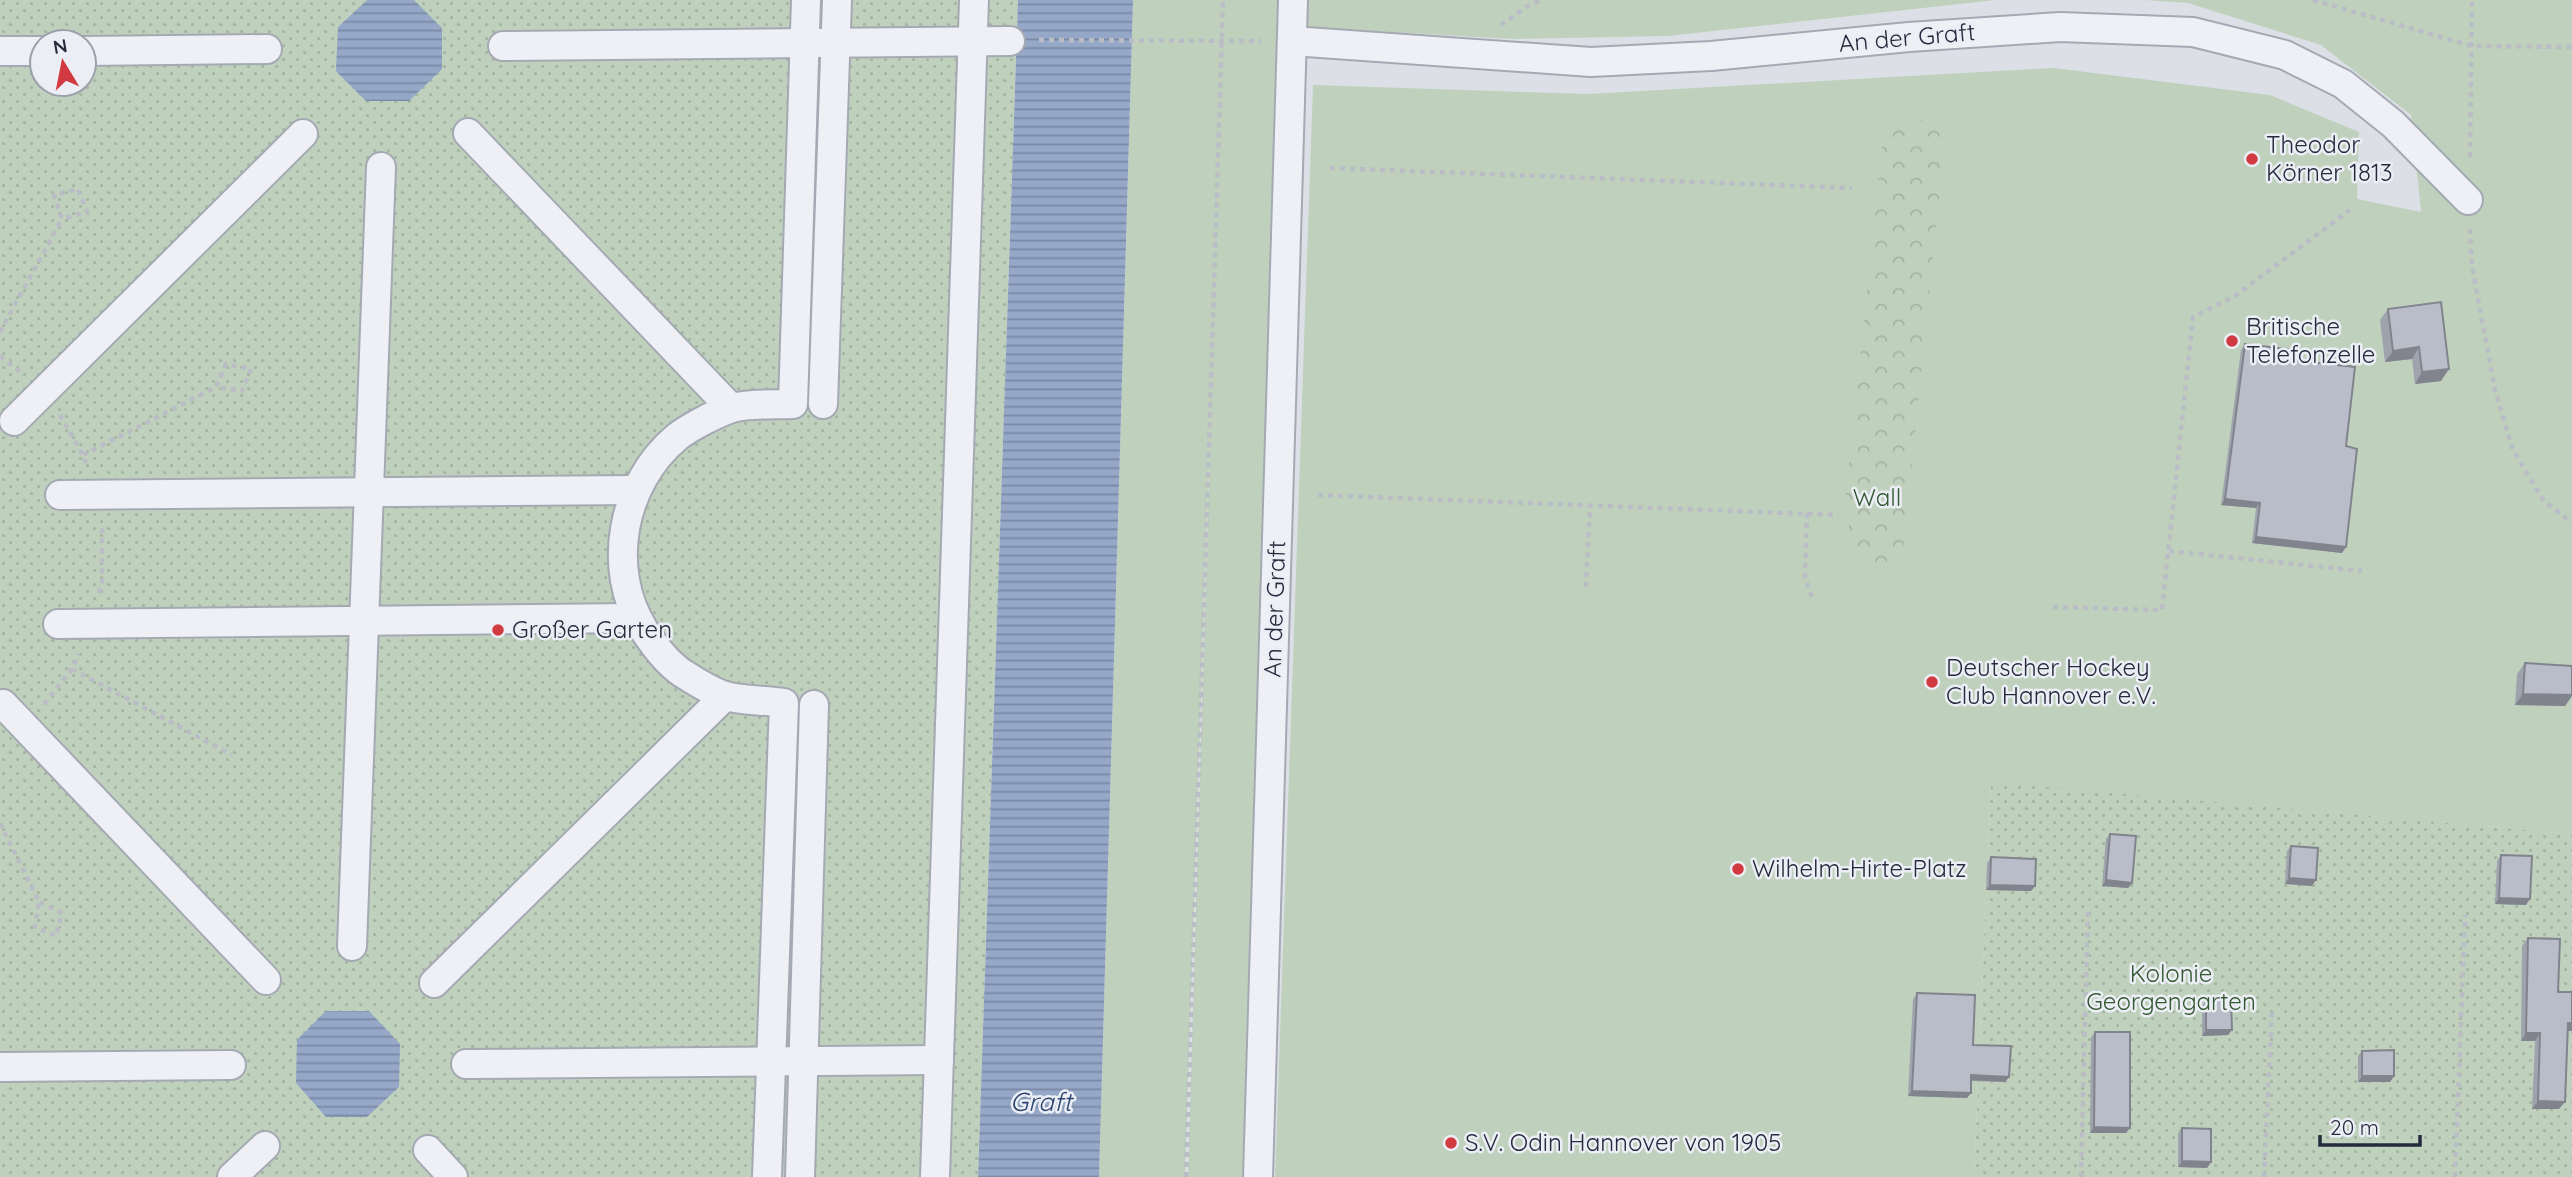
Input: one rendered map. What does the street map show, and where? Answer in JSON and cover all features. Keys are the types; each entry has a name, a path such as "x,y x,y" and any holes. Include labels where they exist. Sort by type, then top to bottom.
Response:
{"street":[{"path":"767,1177 784,703 725,696 685,675 656,649 637,618 627,591 622,557 626,516 636,490 651,464 678,436 731,408 793,404 806,0"},
{"path":"823,404 837,0"},
{"path":"936,1177 974,0"},
{"name":"An der Graft","path":"1258,1177 1293,0"},
{"name":"An der Graft","path":"1292,41 1591,62 1711,56 1909,37 2060,27 2193,32 2285,55 2343,84 2393,124 2469,200"},
{"path":"503,46 1010,41"},
{"path":"98,51 267,49"},
{"path":"0,51 28,51"},
{"path":"468,133 731,408"},
{"path":"14,421 303,134"},
{"path":"352,946 381,167"},
{"path":"60,495 636,490"},
{"path":"58,624 637,618"},
{"path":"434,983 725,696"},
{"path":"3,704 266,980"},
{"path":"800,1177 814,705"},
{"path":"466,1064 939,1060"},
{"path":"0,1067 231,1065"},
{"path":"232,1177 265,1146"},
{"path":"428,1150 453,1177"}],"path":[{"path":"1186,1177 1223,0"},
{"path":"2313,0 2472,46 2572,47"},
{"path":"2472,0 2469,200 2472,266 2495,390 2513,450 2543,500 2572,523"},
{"path":"1010,41 1292,41"},
{"path":"1330,168 1852,188"},
{"path":"0,332 62,219 87,212 78,189 54,195 62,219"},
{"path":"2053,607 2162,610 2193,317 2235,296 2350,210"},
{"path":"83,455 216,387 242,391 251,369 226,364 216,387"},
{"path":"1318,495 1838,515"},
{"path":"1586,587 1590,505"},
{"path":"1807,513 1805,577 1812,597"},
{"path":"2169,551 2362,570"},
{"path":"25,727 72,669 93,623"},
{"path":"72,669 232,755"},
{"path":"0,823 39,902 34,927 56,936 62,913 39,902"},
{"path":"2081,1177 2088,908"},
{"path":"2455,1177 2465,915"},
{"path":"2264,1177 2272,1009"}],"green space":[{"name":"Großer Garten","path":"0,0 1018,0 978,1177 0,1177"},
{"path":"1133,0 1287,0 1250,1177 1188,1177 1211,401 1185,1177 1099,1177"},
{"path":"1305,0 1995,0 1668,36 1513,39 1304,27"},
{"name":"Deutscher Hockey Club Hannover e.V.","path":"2145,0 2572,0 2572,834 1991,783 1974,1177 1275,1177 1313,85 1588,94 2054,68 2270,95 2359,132 2357,199 2421,212 2411,115 2321,45 2188,3"},
{"name":"Wall","path":"1931,118 1946,131 1902,560 1856,567 1845,502 1882,146 1898,125"},
{"name":"Kolonie Georgengarten","path":"1991,782 2572,834 2572,1177 1974,1177"}],"water":[{"path":"367,0 414,0 442,28 442,69 409,101 366,101 336,71 338,27"},
{"name":"Graft","path":"1018,0 1133,0 1099,1177 978,1177"},
{"path":"326,1011 369,1011 400,1044 399,1087 367,1117 326,1117 296,1083 297,1040"}],"building":[{"path":"2441,302 2449,369 2422,372 2419,347 2393,351 2388,309"},
{"path":"2245,344 2294,350 2293,360 2355,367 2346,446 2357,449 2346,547 2256,537 2260,503 2225,499"},
{"path":"2525,663 2572,666 2572,695 2523,694"},
{"path":"2110,834 2136,836 2132,883 2106,880"},
{"path":"2291,846 2318,848 2316,880 2289,878"},
{"path":"2501,855 2532,856 2530,899 2499,898"},
{"path":"1991,857 2036,859 2035,886 1990,885"},
{"path":"2528,938 2560,939 2558,992 2572,992 2565,1102 2538,1101 2540,1033 2526,1033"},
{"path":"1917,993 1975,995 1973,1045 2011,1046 2009,1077 1971,1075 1971,1093 1912,1091"},
{"path":"2206,1000 2231,1000 2232,1030 2206,1030"},
{"path":"2095,1032 2130,1032 2130,1128 2094,1127"},
{"path":"2394,1050 2394,1076 2362,1076 2362,1051"},
{"path":"2182,1128 2211,1129 2211,1162 2182,1161"}],"place":[{"name":"Theodor Körner 1813","path":"2252,159"},
{"name":"Britische Telefonzelle","path":"2232,341"},
{"name":"Großer Garten","path":"498,630"},
{"name":"Deutscher Hockey Club Hannover e.V.","path":"1932,682"},
{"name":"Wilhelm-Hirte-Platz","path":"1738,869"},
{"name":"S.V. Odin Hannover von 1905","path":"1451,1143"}]}
